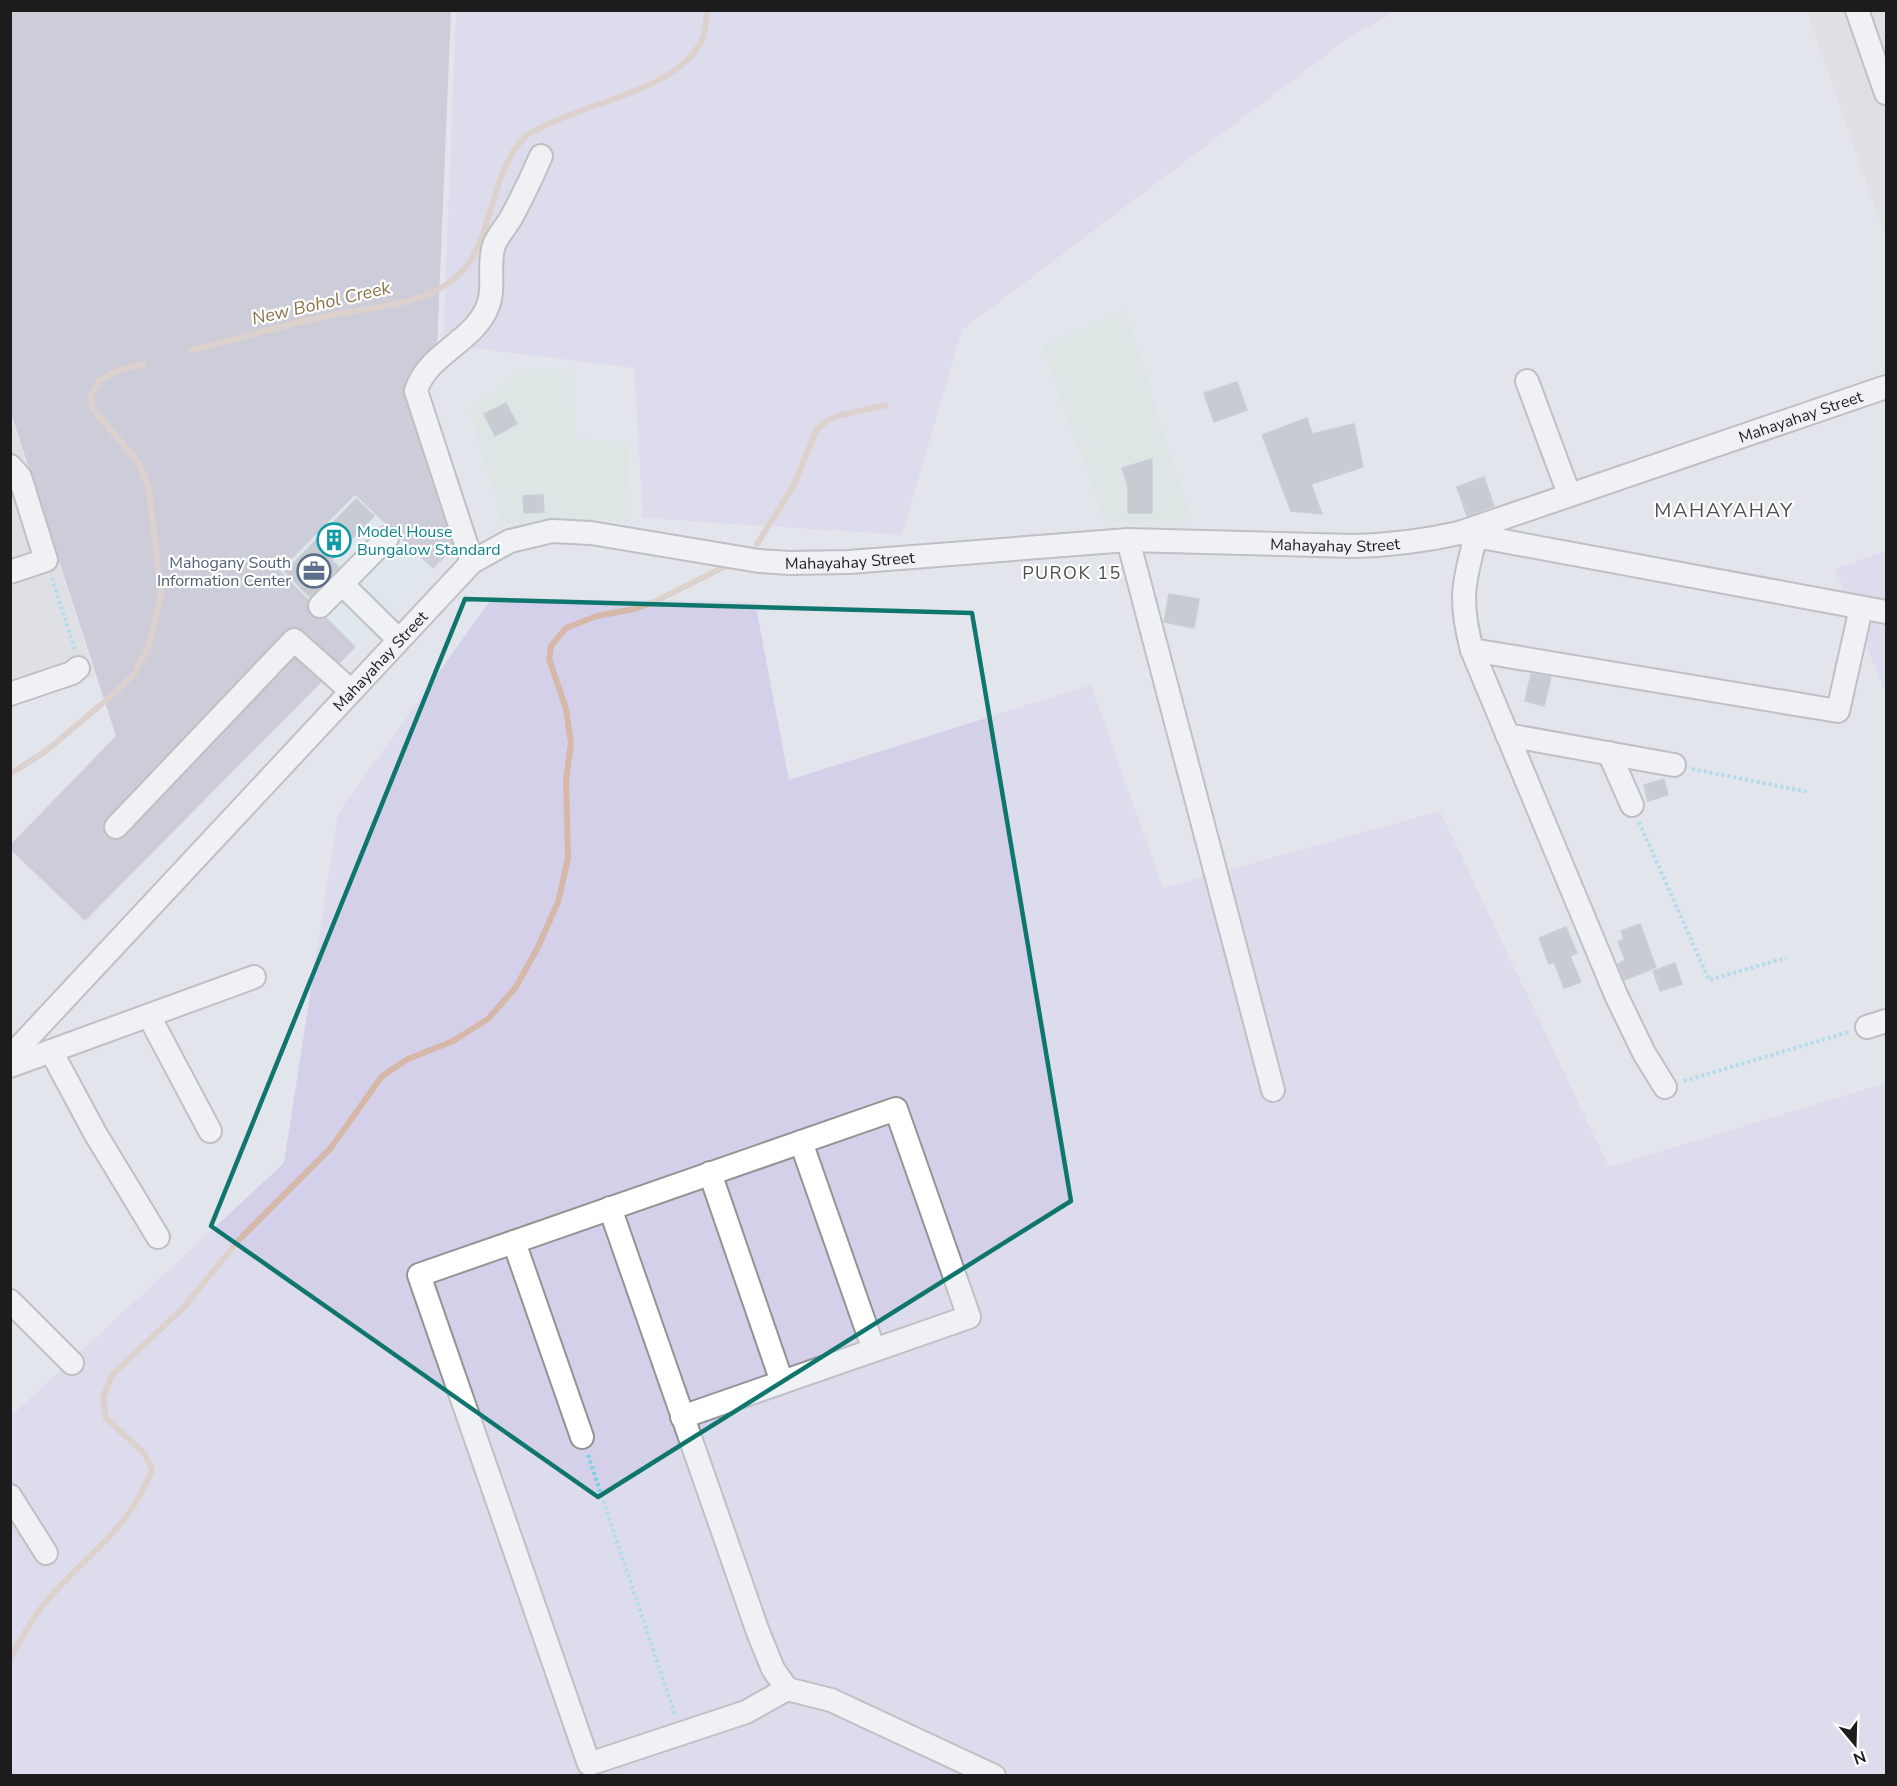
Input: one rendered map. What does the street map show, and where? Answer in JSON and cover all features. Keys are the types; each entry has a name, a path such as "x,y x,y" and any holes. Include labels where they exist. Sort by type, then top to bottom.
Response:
{"street":[{"path":"1857,10 1879,50 1887,93"},
{"path":"472,562 416,391 424,374 477,323 487,309 490,294 490,260 495,243 526,191 541,156"},
{"path":"1527,381 1569,494"},
{"name":"Mahayahay Street","path":"10,1057 350,690 472,562 510,541 552,531 591,533 759,561 799,563 1128,540 1354,546 1427,540 1467,534 1569,494 1887,387"},
{"path":"10,466 20,477 46,560 10,572"},
{"path":"1665,1087 1630,1027 1472,650 1462,606 1467,534 1887,612"},
{"path":"320,606 387,538"},
{"path":"1128,540 1272,1090"},
{"path":"342,584 398,639"},
{"path":"1472,650 1838,711 1861,608"},
{"path":"116,827 294,640 350,690"},
{"path":"10,694 72,673 78,668"},
{"path":"1507,735 1674,765"},
{"path":"1609,753 1632,805"},
{"path":"10,1066 254,977"},
{"path":"149,1016 210,1131"},
{"path":"51,1051 122,1180 158,1237"},
{"path":"682,1417 969,1317 896,1108 419,1275 589,1764 746,1712 787,1689 831,1700 994,1776"},
{"path":"801,1142 874,1350"},
{"path":"710,1173 782,1382"},
{"path":"610,1209 766,1654 787,1689"},
{"path":"514,1242 582,1437"},
{"path":"10,1301 72,1363"},
{"path":"10,1496 46,1553"}],"path":[{"path":"46,560 78,659 78,668"},
{"path":"1674,765 1809,792"},
{"path":"1632,805 1709,980 1786,958"},
{"path":"1665,1087 1877,1024"},
{"path":"582,1437 681,1733"}],"highlighted area":[{"path":"465,599 972,613 1071,1201 598,1497 211,1226"}],"shaded area":[{"path":"10,11 451,11 437,349 421,365 457,545 433,569 355,495 280,571 356,647 85,921 11,850 11,844 116,736 11,413"},
{"path":"456,11 1395,11 1346,40 962,330 902,535 643,518 634,368 443,344"},
{"path":"1807,11 1886,11 1886,239"},
{"path":"1125,309 1192,522 1105,522 1042,346"},
{"path":"525,368 574,372 577,438 629,442 630,521 569,520 503,524 469,409"},
{"path":"10,413 95,676 11,705 10,705"},
{"path":"355,494 433,569 356,647 280,571"},
{"path":"1886,551 1886,694 1835,569"},
{"path":"492,598 755,602 789,780 1091,685 1163,888 1440,811 1609,1167 1886,1083 1886,1775 11,1776 11,1416 284,1163 338,813"}],"building":[{"path":"1237,382 1247,410 1214,422 1204,393"},
{"path":"506,403 517,424 495,436 484,414"},
{"path":"1307,418 1312,434 1354,424 1363,467 1311,484 1322,514 1291,511 1262,435"},
{"path":"1152,459 1152,513 1128,513 1128,486 1122,468"},
{"path":"1484,477 1494,506 1467,516 1457,487"},
{"path":"543,495 544,512 524,513 523,496"},
{"path":"356,499 374,516 331,560 339,567 310,597 285,572"},
{"path":"1169,594 1199,599 1194,628 1164,622"},
{"path":"1531,674 1551,677 1544,706 1525,701"},
{"path":"1664,779 1668,795 1648,801 1644,785"},
{"path":"1640,924 1656,967 1625,980 1618,964 1625,960 1618,942 1624,939 1621,931"},
{"path":"1566,927 1577,953 1570,956 1581,982 1564,988 1554,962 1549,964 1539,938"},
{"path":"1675,963 1682,984 1660,991 1653,971"}],"waterway":[{"name":"New Bohol Creek","path":"191,350 302,322 419,298 449,283 464,270 475,253 503,172 512,153 525,137 564,117 633,92 676,69 692,55 703,37 707,10"},
{"name":"New Bohol Creek","path":"10,774 46,751 110,697 134,674 149,646 161,594 149,489 139,463 92,408 91,395 99,381 116,371 144,364"},
{"path":"757,544 794,485 817,429 828,420 841,415 886,405"},
{"path":"10,1659 47,1601 121,1523 143,1491 152,1470 145,1454 106,1418 103,1398 112,1375 184,1307 238,1241 330,1149 382,1076 408,1059 453,1041 488,1019 516,987 538,947 558,902 568,858 566,780 571,743 566,709 549,659 551,646 566,628 597,616 634,609 654,602 730,564"}],"place":[{"name":"Model House Bungalow Standard","path":"334,540"},
{"name":"Mahogany South Information Center","path":"314,571"}],"district":[{"name":"MAHAYAHAY","path":"1724,510"},
{"name":"PUROK 15","path":"1072,573"}]}
